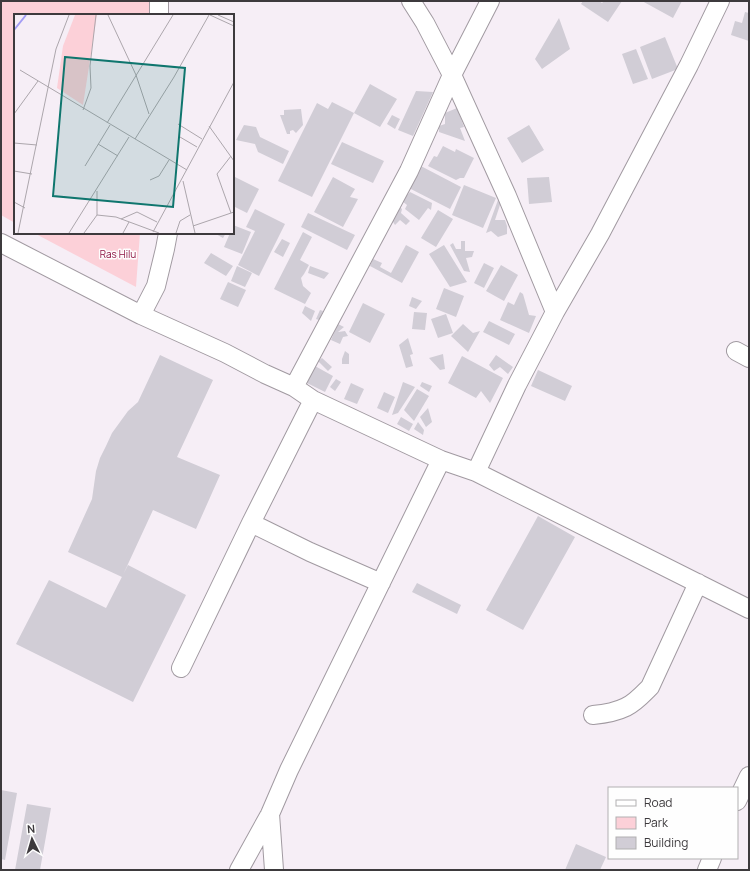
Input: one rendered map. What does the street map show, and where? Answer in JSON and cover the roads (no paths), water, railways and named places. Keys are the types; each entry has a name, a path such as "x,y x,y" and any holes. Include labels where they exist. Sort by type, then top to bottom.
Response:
{"street":[{"path":"159,1 159,14"},
{"path":"411,1 425,23 452,75 507,196 555,312"},
{"path":"294,386 409,171 452,75 490,1"},
{"path":"476,472 517,385 555,312 603,228 689,65 720,1"},
{"path":"141,315 156,286 168,234"},
{"path":"1,243 141,315 225,353 265,374 294,386 313,400 441,460 476,472 749,609"},
{"path":"181,668 251,523 313,400"},
{"path":"239,870 270,814 295,757 441,460"},
{"path":"251,523 310,552 381,583"},
{"path":"593,715 627,707 650,687 698,583"},
{"path":"738,799 749,776"},
{"path":"270,814 274,870"},
{"path":"707,870 712,859"}],"park label":[{"name":"Ras Hilu","path":"118,254"}]}
